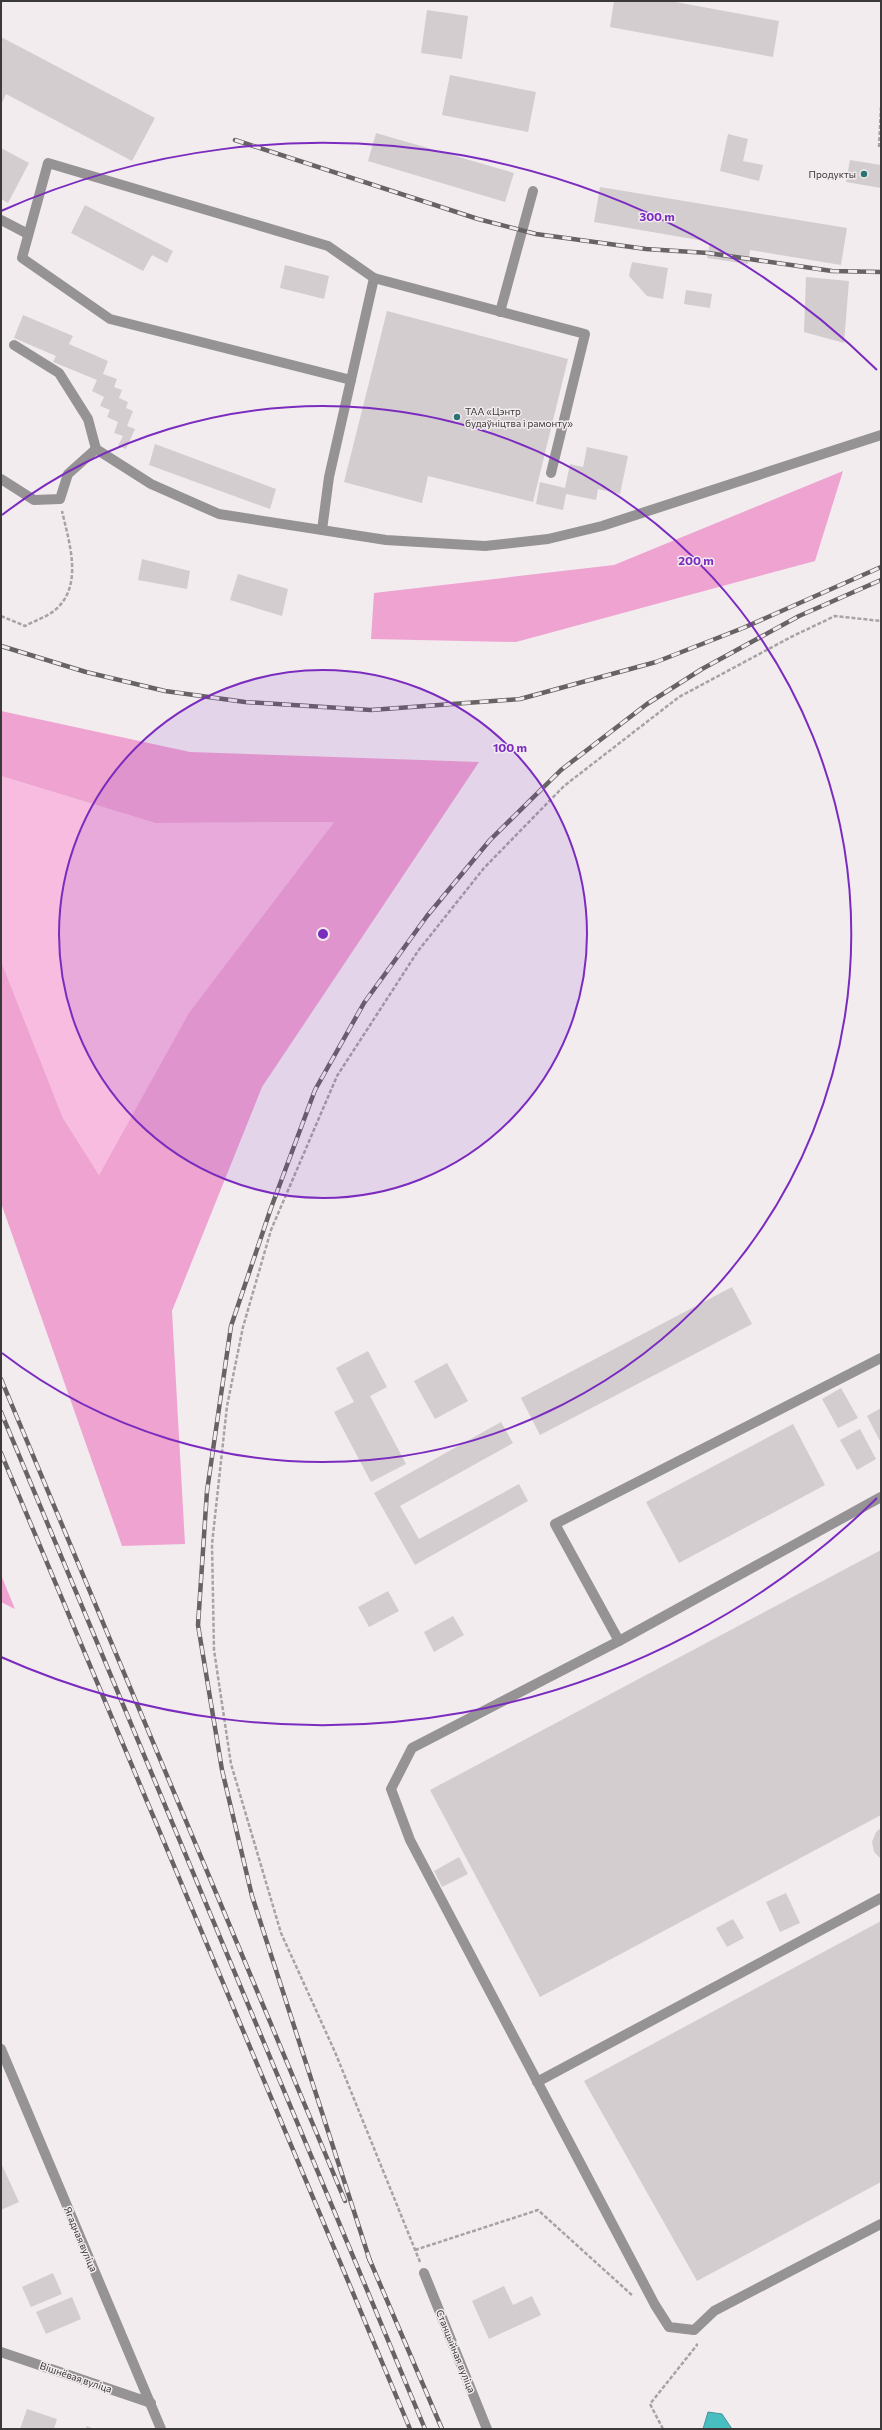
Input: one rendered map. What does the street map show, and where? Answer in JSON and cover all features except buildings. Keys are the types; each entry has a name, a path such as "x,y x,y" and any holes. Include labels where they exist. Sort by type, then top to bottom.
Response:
{"street":[{"path":"351,380 110,319 22,258 48,163 328,246 374,278 584,334 551,473"},
{"path":"500,312 533,191"},
{"path":"1,220 28,234"},
{"path":"322,530 329,478 374,278"},
{"path":"14,344 59,372 88,419 96,449 151,484 219,514 386,540 485,546 548,539 602,526 880,434"},
{"path":"1,479 34,500 60,499 68,474 96,449"},
{"path":"619,1641 555,1524 881,1358"},
{"path":"881,1497 619,1641 412,1748 391,1789 410,1840 655,2305 669,2327 694,2330 714,2311 881,2224"},
{"path":"537,2082 881,1898"},
{"name":"Ягадная вуліца","path":"1,2049 161,2429"},
{"name":"Станцыйная вуліца","path":"424,2273 487,2429"},
{"name":"Вішнёвая вуліца","path":"1,2352 151,2403"}],"path":[{"path":"879,147 881,107"},
{"path":"1,616 25,626 56,610 72,587 71,550 60,499"},
{"path":"424,2273 335,2052 281,1933 231,1764 214,1650 212,1544 227,1406 243,1327 270,1230 337,1076 418,951 484,868 564,786 679,697 835,616 881,622"},
{"path":"415,2250 538,2210 639,2301"},
{"path":"663,2429 650,2404 697,2345 692,2341"}],"shaded area":[{"path":"843,471 815,561 516,642 371,639 374,593 614,565"},
{"path":"1,711 190,752 479,762 262,1087 172,1311 185,1544 122,1546 1,1203 1,961 63,1118 99,1175 189,1013 334,822 155,823 1,776"},
{"path":"1,776 155,823 334,822 190,1013 99,1175 63,1118 1,961"},
{"path":"1,1575 15,1609 1,1602"}],"water":[{"path":"708,2412 722,2414 732,2429 703,2429"}],"railway":[{"path":"235,140 478,219 536,234 646,249 708,253 832,271 881,272"},
{"path":"1,646 86,672 165,691 245,702 371,710 520,699 656,662 743,628 881,567"},
{"path":"370,2261 252,1896 222,1770 198,1625 207,1491 231,1326 271,1208 315,1090 364,1003 427,916 490,840 561,770 647,704 702,669 799,616 881,580"},
{"path":"1,1379 345,2201"},
{"path":"1,1412 425,2429"},
{"path":"1,1453 410,2429"},
{"path":"368,2256 442,2429"}],"place":[{"name":"Продукты","path":"864,174"},
{"name":"ТАА «Цэнтр будаўніцтва і рамонту»","path":"457,417"}]}
